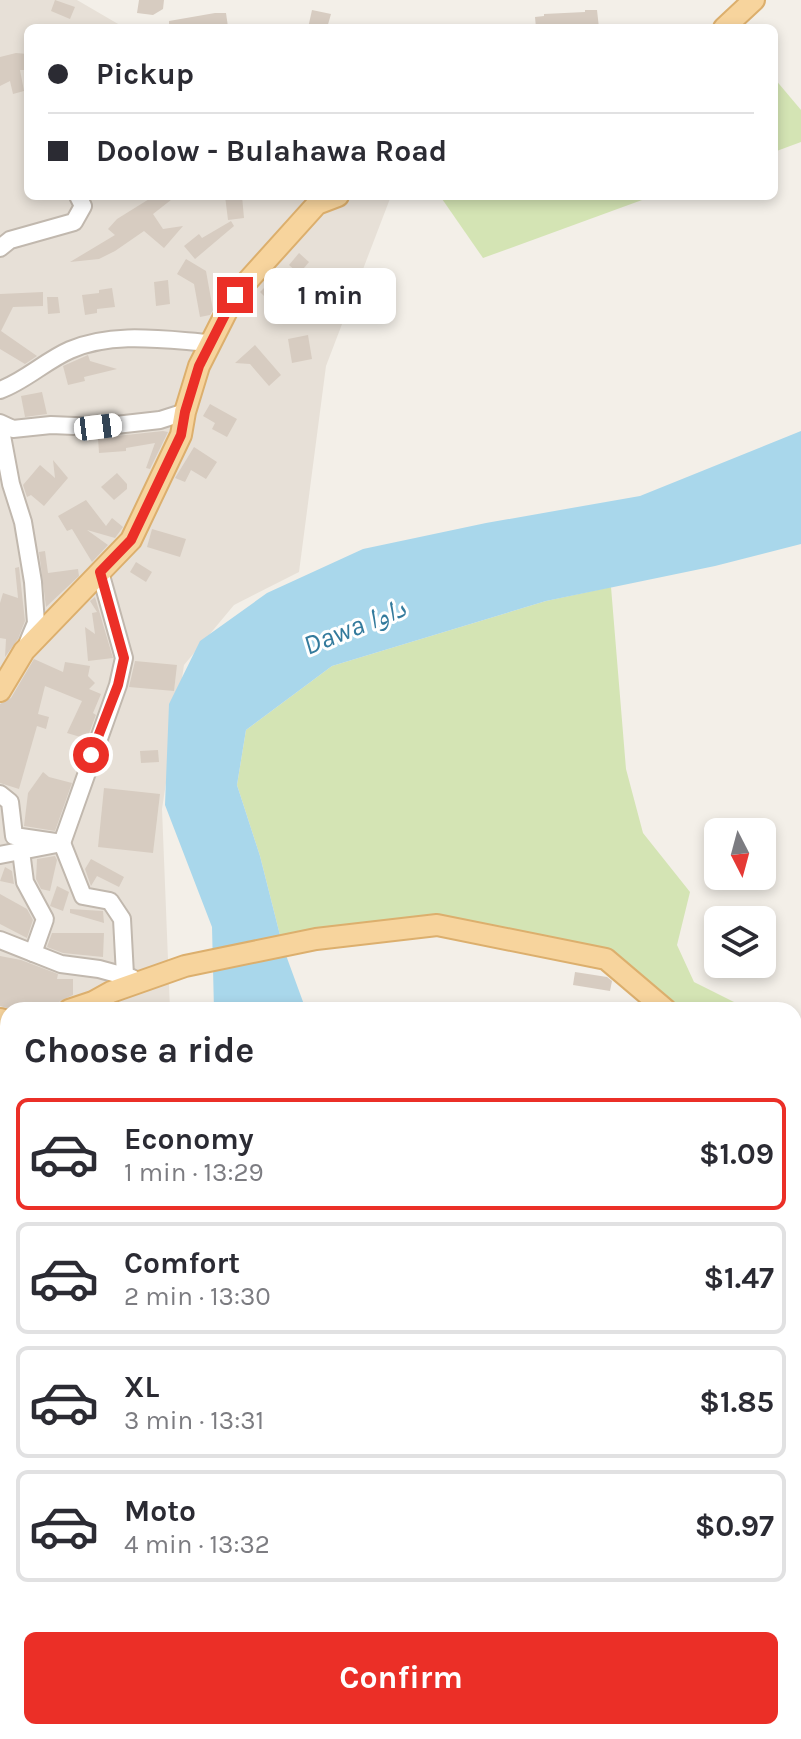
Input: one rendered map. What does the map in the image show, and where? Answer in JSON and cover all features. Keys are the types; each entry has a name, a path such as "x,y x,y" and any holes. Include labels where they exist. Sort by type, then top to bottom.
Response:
{"main road":[{"path":"728,24 754,0"},
{"path":"0,691 24,651 131,540 181,435 199,366 235,295 318,200"},
{"path":"97,1002 133,978 185,966 316,939 437,925 606,959 657,1002"}],"street":[{"path":"0,248 10,240 74,222 83,206 80,200"},
{"path":"0,390 52,359 84,346 136,337 211,343"},
{"path":"0,424 13,429 51,425 98,427 160,420 185,412"},
{"path":"0,424 11,484 23,522 33,582 36,623 24,651"},
{"path":"0,940 61,964 133,978 122,919 110,901 83,896 62,843 118,685 124,658 100,572"},
{"path":"0,794 10,802 14,836 62,843"},
{"path":"0,855 62,843"},
{"path":"21,851 25,882 45,919 33,953"}],"shaded area":[{"path":"0,0 77,0 118,24 24,24 24,200 389,200 326,366 299,572 234,605 184,665 162,809 170,1002 0,1002"}],"green space":[{"path":"778,83 801,110 801,142 778,151"},
{"path":"443,200 642,200 483,258"},
{"path":"611,587 626,769 643,833 690,892 677,945 694,982 734,1002 650,1002 604,961 437,928 283,947 260,856 237,785 246,730 332,666 546,601"}],"water":[{"name":"Dawa داوا","path":"801,431 801,544 715,566 546,601 332,666 246,730 237,785 260,856 283,947 303,1002 214,1002 212,927 165,805 169,704 200,641 267,593 363,549 486,523 640,496"}],"building":[{"path":"55,0 75,7 70,19 51,11"},
{"path":"139,0 164,0 163,9 153,15 137,13"},
{"path":"312,10 331,14 328,24 309,24"},
{"path":"597,10 599,24 536,24 535,17 544,14"},
{"path":"226,13 228,24 169,24 169,21"},
{"path":"24,54 24,70 20,70 24,91 13,94 10,81 0,86 0,57"},
{"path":"148,200 171,200 153,214 163,229 183,226 164,248 144,231 99,259 70,262 115,235 108,229 117,219"},
{"path":"226,200 242,200 244,218 228,220"},
{"path":"231,221 234,226 195,259 184,246 199,234 202,238"},
{"path":"299,253 309,262 299,274 289,265"},
{"path":"186,259 206,271 213,310 210,315 200,317 194,284 177,274"},
{"path":"280,272 287,280 268,300 260,292"},
{"path":"168,280 170,304 156,306 154,282"},
{"path":"112,288 115,307 97,309 97,313 85,315 82,295"},
{"path":"43,292 43,306 13,307 1,331 37,356 25,364 0,349 0,294"},
{"path":"47,297 58,297 60,313 48,314"},
{"path":"308,335 312,359 292,363 288,339"},
{"path":"255,345 281,375 269,386 250,364 235,363"},
{"path":"88,355 90,361 117,369 84,377 85,381 68,385 63,366"},
{"path":"42,392 47,414 25,417 21,396"},
{"path":"210,404 237,419 227,437 212,429 215,423 203,416"},
{"path":"168,432 150,469 146,468 155,443 126,448 126,451 99,453 98,438"},
{"path":"194,447 217,462 206,479 191,470 185,482 175,478"},
{"path":"53,460 68,478 44,506 31,495 27,497 23,485 40,465 55,478"},
{"path":"117,473 127,484 127,489 114,500 101,487"},
{"path":"86,500 106,526 112,518 123,527 115,538 87,530 108,545 92,562 72,529 67,531 58,516"},
{"path":"152,529 186,539 180,557 147,547"},
{"path":"45,551 48,573 78,569 79,576 46,607 39,552"},
{"path":"136,562 152,572 146,582 130,572"},
{"path":"19,567 25,621 18,639 5,657 6,639 0,638 0,603 3,593 18,598 15,568"},
{"path":"95,597 113,658 88,661 85,627 95,634 92,613 97,612 90,601"},
{"path":"34,659 63,672 65,662 90,666 88,676 95,683 89,689 101,694 87,739 67,733 82,701 45,686 38,714 49,717 46,729 37,726 19,789 0,783 0,704 11,698"},
{"path":"135,661 177,665 174,691 129,687"},
{"path":"158,750 159,762 141,763 140,751"},
{"path":"43,772 49,777 72,783 55,831 24,826 28,793"},
{"path":"104,788 160,794 153,853 98,847"},
{"path":"55,856 57,860 50,891 41,889 36,879 37,859"},
{"path":"91,859 124,877 119,887 97,876 91,886 85,869"},
{"path":"5,867 12,871 14,884 0,881"},
{"path":"57,886 69,892 63,911 50,906"},
{"path":"0,894 27,909 33,920 27,938 0,924"},
{"path":"70,909 103,911 104,923 70,913"},
{"path":"52,933 104,933 103,957 63,953 47,947"},
{"path":"0,956 21,960 58,974 57,979 73,979 73,995 59,1002 0,1002"},
{"path":"575,972 607,977 612,981 610,991 573,985"}],"route":[{"path":"91,755 118,685 124,658 100,572 131,540 181,435 199,366 235,295"}]}
